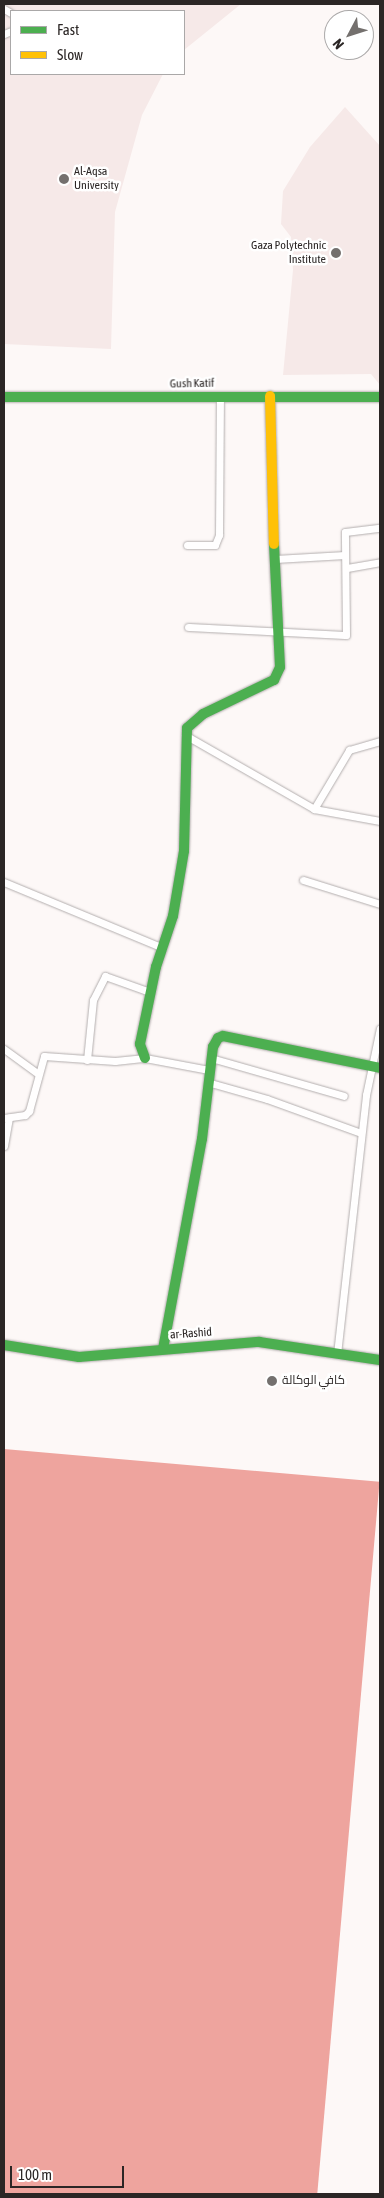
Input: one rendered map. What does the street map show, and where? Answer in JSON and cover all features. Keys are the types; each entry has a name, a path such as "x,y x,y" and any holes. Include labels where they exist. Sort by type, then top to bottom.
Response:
{"street":[{"name":"Gush Katif","path":"4,396 380,397"},
{"path":"188,545 215,544 219,535 220,396"},
{"path":"145,1058 140,1044 150,992 173,916 184,851 185,735 196,719 277,677 279,632 269,426 270,396"},
{"path":"188,627 346,635 347,568 345,532 380,528"},
{"path":"275,559 345,555"},
{"path":"347,568 380,562"},
{"path":"185,735 314,809 380,821"},
{"path":"314,809 350,750 380,741"},
{"path":"303,880 380,904"},
{"path":"4,882 163,948"},
{"path":"87,1060 94,1000 105,976 150,992"},
{"path":"336,1354 361,1133 376,1067 380,1028"},
{"path":"163,1349 189,1195 202,1139 207,1082 213,1047 223,1036 376,1067"},
{"path":"4,1049 37,1073"},
{"path":"4,1146 6,1118 25,1115 29,1111 37,1073 44,1056 87,1060 145,1058 209,1070"},
{"path":"211,1058 344,1096"},
{"path":"207,1082 267,1099 361,1133"},
{"name":"ar-Rashid","path":"4,1345 79,1357 259,1342 380,1360"}],"shaded area":[{"name":"Al-Aqsa University","path":"4,4 241,4 185,49 185,10 10,10 10,75 162,75 142,115 115,212 111,349 4,344"},
{"name":"Gaza Polytechnic Institute","path":"345,107 380,146 380,385 371,374 283,375 293,270 291,237 281,224 283,191 310,147"},
{"path":"4,1449 380,1482 317,2194 4,2194"}],"traffic: fast":[{"path":"4,397 380,397"},
{"path":"145,1058 140,1044 156,967 173,916 184,851 187,728 203,714 274,680 280,667 274,544"},
{"path":"163,1349 202,1139 213,1047 218,1038 223,1036 380,1068"},
{"path":"4,1345 79,1357 259,1342 380,1360"}],"traffic: slow":[{"path":"270,396 274,544"}],"place":[{"name":"Al-Aqsa University","path":"64,179"},
{"name":"Gaza Polytechnic Institute","path":"336,253"},
{"name":"كافي الوكالة","path":"272,1381"}]}
